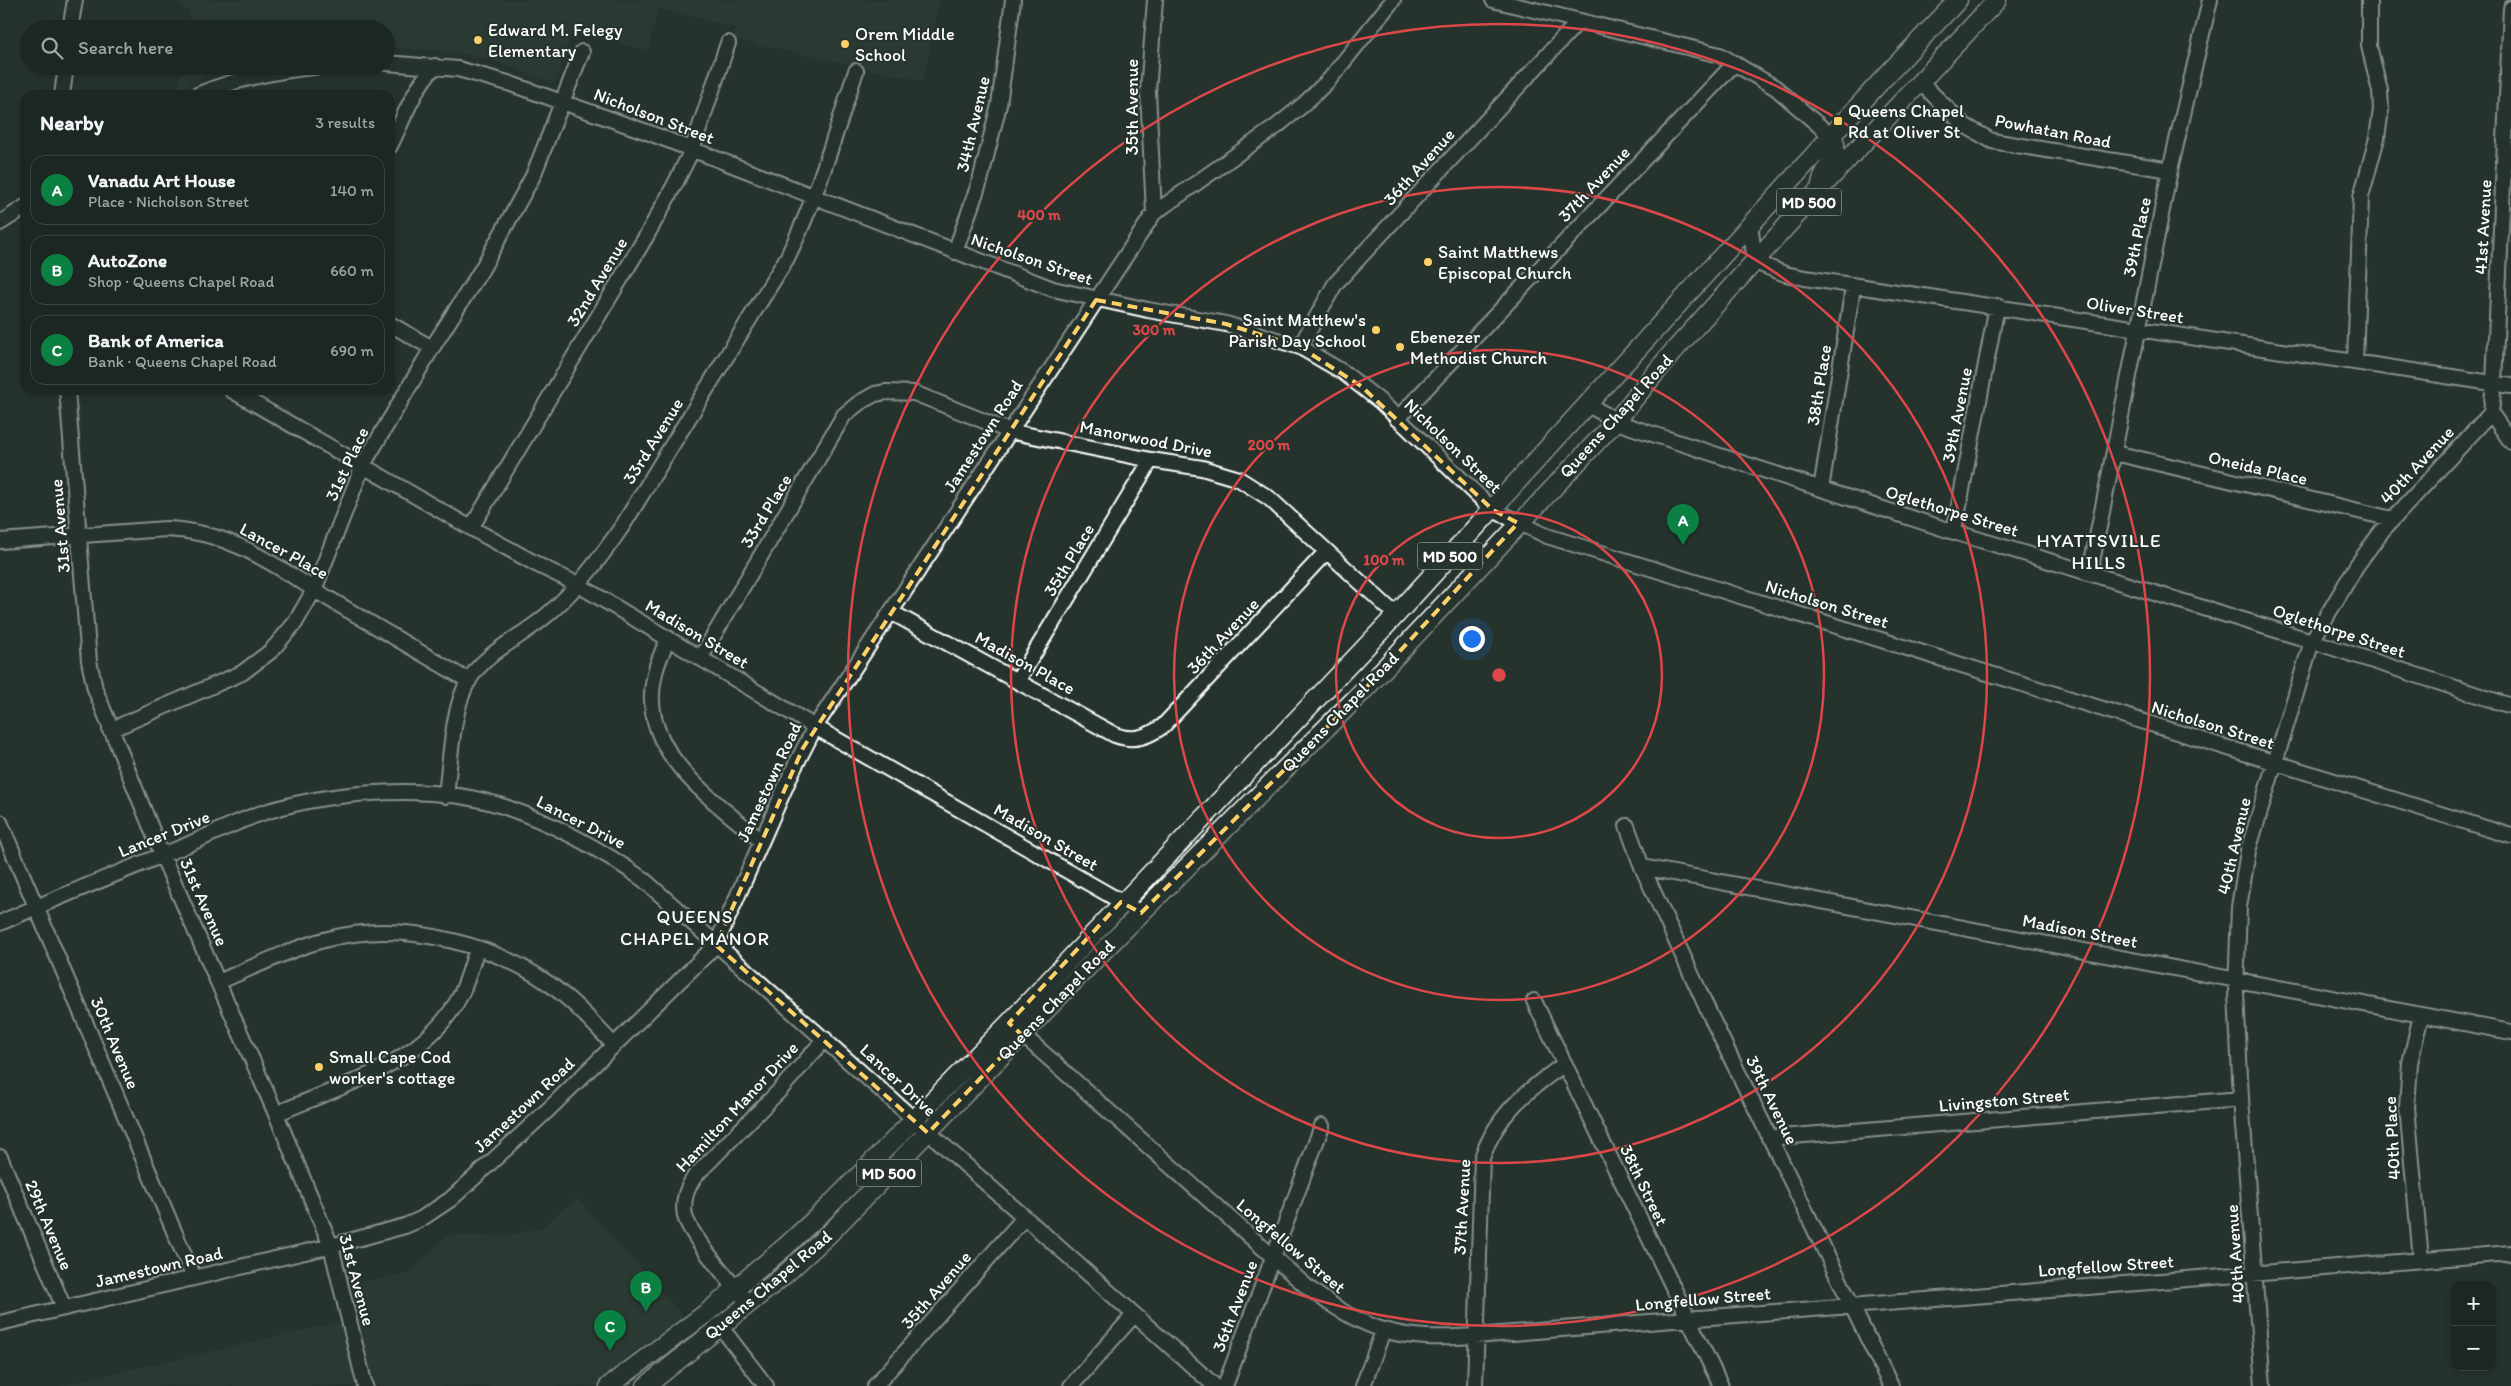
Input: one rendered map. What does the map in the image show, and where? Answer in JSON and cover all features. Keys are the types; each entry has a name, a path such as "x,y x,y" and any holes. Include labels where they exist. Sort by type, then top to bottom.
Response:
{"main road":[{"name":"Queens Chapel Road","path":"609,1386 736,1289 828,1207 1009,1023 1396,615 1750,224 1958,0"},
{"name":"Queens Chapel Road","path":"646,1386 782,1277 829,1234 1141,912 1364,690 1518,523 1615,422 1671,354 1820,189 1998,0"},
{"path":"1820,189 1822,174 1836,150 1836,142 1831,136"}],"street":[{"path":"72,20 75,0"},
{"name":"34th Avenue","path":"955,252 980,181 997,114 1014,0"},
{"name":"35th Avenue","path":"1154,213 1148,92 1155,0"},
{"name":"Jamestown Road","path":"0,1323 331,1246 405,1226 450,1199 549,1109 716,945 792,772 815,727 1154,213 1277,126 1303,104 1329,80 1392,0"},
{"path":"1493,0 1578,22 1706,50 1735,63 1776,88 1831,136"},
{"name":"39th Place","path":"2090,572 2170,170 2210,0"},
{"path":"2355,362 2361,197 2377,138 2381,109 2380,91 2369,46 2369,0"},
{"name":"41st Avenue","path":"2491,413 2494,383 2511,8"},
{"name":"36th Avenue","path":"1300,347 1335,284 1578,22"},
{"name":"32nd Avenue","path":"471,528 648,235 692,150 728,43"},
{"name":"31st Place","path":"110,730 226,682 257,662 284,637 314,590 363,465 432,348 482,269 533,176 564,102 582,52"},
{"name":"37th Avenue","path":"1397,419 1735,63"},
{"name":"Nicholson Street","path":"395,64 435,66 484,75 564,102 1053,289 1096,300 1234,326 1300,347 1343,372 1381,402 1493,510 1547,536 2511,836"},
{"path":"395,135 413,95 424,77 435,66"},
{"name":"33rd Avenue","path":"446,796 459,703 468,681 488,658 546,616 577,584 624,525 743,327 764,296 796,240 814,197 856,71"},
{"path":"63,90 65,75"},
{"path":"210,90 225,84 263,75"},
{"name":"Powhatan Road","path":"1920,82 1964,125 1992,141 2170,170"},
{"path":"0,223 20,210"},
{"path":"1750,224 1755,262"},
{"name":"Oliver Street","path":"1755,262 1785,274 1853,287 1997,306 2137,330 2511,386"},
{"name":"38th Place","path":"1821,488 1853,287"},
{"name":"39th Avenue","path":"1954,532 1997,306"},
{"path":"395,327 432,348"},
{"name":"Manorwood Drive","path":"875,394 887,392 914,393 1009,431 1151,460 1202,468 1239,479 1269,498 1396,615"},
{"name":"33rd Place","path":"700,657 844,415 858,403 875,394"},
{"name":"31st Avenue","path":"67,395 89,660 95,689 162,855 276,1114 331,1246 365,1386"},
{"name":"Madison Street","path":"241,395 538,566 577,584 815,727 1141,912"},
{"name":"Oglethorpe Street","path":"1586,404 1615,422 1954,532 2312,641 2511,706"},
{"path":"2491,413 2511,442"},
{"name":"40th Avenue","path":"2263,1386 2242,1098 2236,980 2239,907 2248,851 2312,641 2357,565 2392,519 2491,413"},
{"name":"Oneida Place","path":"2115,453 2392,519"},
{"name":"35th Place","path":"1018,680 1151,460"},
{"name":"Lancer Place","path":"0,541 166,529 200,532 232,542 257,554 468,681"},
{"name":"36th Avenue","path":"1142,738 1153,733 1172,718 1326,552"},
{"name":"Madison Place","path":"891,612 1018,680 1115,735 1128,739 1142,738"},
{"path":"668,638 656,667 652,689 654,716 662,742 670,755 694,783 761,841"},
{"name":"Lancer Drive","path":"0,923 251,818 310,801 401,792 446,796 506,807 590,844 644,880 825,1039 912,1120 1133,1316 1215,1386"},
{"name":"30th Avenue","path":"0,822 194,1278"},
{"name":"39th Avenue","path":"1627,826 1642,867 1769,1138 1891,1386"},
{"name":"Madison Street","path":"1642,867 2511,1032"},
{"path":"218,982 325,939 355,933 392,932 426,935 477,949 518,966 565,996 614,1045"},
{"path":"276,1114 370,1073 409,1052 433,1031 451,1010 462,993 477,949"},
{"name":"38th Street","path":"1534,1001 1721,1386"},
{"name":"40th Place","path":"2421,1015 2410,1063 2407,1107 2421,1260"},
{"name":"Longfellow Street","path":"1009,1023 1274,1258 1330,1304 1358,1321 1383,1331 1425,1338 1475,1336 2511,1254"},
{"name":"Hamilton Manor Drive","path":"748,1303 690,1228 684,1209 686,1193 695,1176 779,1091 825,1039"},
{"name":"37th Avenue","path":"1474,1386 1482,1158 1487,1143 1507,1111 1520,1098 1565,1064"},
{"name":"Livingston Street","path":"1769,1138 2242,1098"},
{"name":"36th Avenue","path":"1225,1386 1322,1126"},
{"name":"29th Avenue","path":"0,1157 64,1308"},
{"name":"35th Avenue","path":"875,1386 1024,1218"},
{"path":"1070,1386 1133,1316"},
{"path":"720,1326 766,1386"},
{"path":"1363,1386 1383,1331"}],"highlighted area":[{"path":"1096,300 1226,324 1300,347 1361,386 1493,510 1518,523 1364,690 1141,913 1121,902 1009,1023 1022,1035 928,1133 716,945 803,748"}],"shaded area":[{"path":"174,0 940,0 923,81 734,39 735,27 658,9 648,50 571,33 555,84 488,59 453,52 395,48 395,20 189,20 190,12"},
{"path":"180,75 207,75 178,90"},
{"path":"577,1198 687,1320 598,1386 377,1386 372,1379 351,1285 411,1272 447,1235 504,1236 540,1228"},
{"path":"340,1322 355,1379 354,1386 58,1386"}],"place":[{"name":"Edward M. Felegy Elementary","path":"478,40"},
{"name":"Orem Middle School","path":"845,44"},
{"name":"Queens Chapel Rd at Oliver St","path":"1838,121"},
{"name":"Saint Matthews Episcopal Church","path":"1428,262"},
{"name":"Saint Matthew's Parish Day School","path":"1376,330"},
{"name":"Ebenezer Methodist Church","path":"1400,347"},
{"name":"Vanadu Art House","path":"1683,545"},
{"name":"Small Cape Cod worker's cottage","path":"319,1067"},
{"name":"AutoZone","path":"646,1312"},
{"name":"Bank of America","path":"610,1351"}],"district":[{"name":"HYATTSVILLE HILLS","path":"2099,551"},
{"name":"QUEENS CHAPEL MANOR","path":"695,927"}]}
